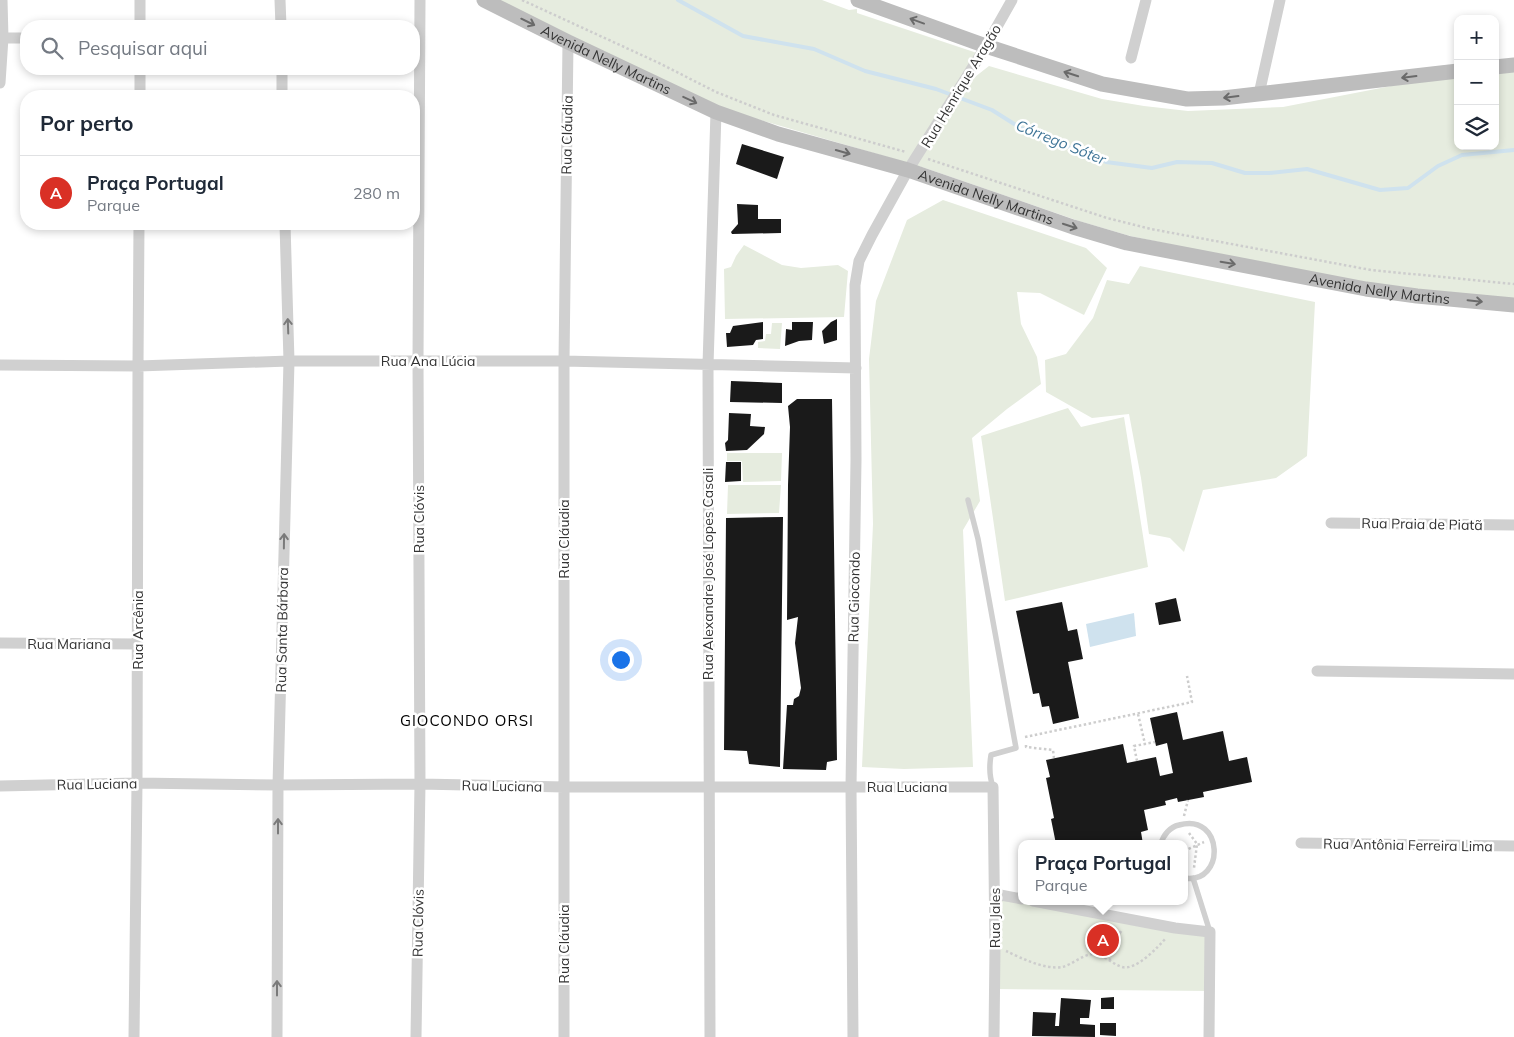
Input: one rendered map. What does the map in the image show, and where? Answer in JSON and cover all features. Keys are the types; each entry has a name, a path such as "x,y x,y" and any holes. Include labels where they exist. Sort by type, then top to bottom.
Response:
{"main road":[{"name":"Avenida Nelly Martins","path":"484,0 716,112 778,134 908,170 1073,227 1127,243 1366,289 1514,305"},
{"path":"858,0 986,46 1102,84 1187,100 1224,98 1454,71"},
{"path":"1499,67 1514,65"}],"street":[{"path":"0,83 3,38 2,0"},
{"path":"140,0 140,20"},
{"path":"280,0 281,20"},
{"name":"Rua Clóvis","path":"420,0 420,20"},
{"name":"Rua Henrique Aragão","path":"908,170 946,112 1012,0"},
{"path":"1131,58 1146,0"},
{"path":"1259,94 1280,0"},
{"path":"3,38 20,38"},
{"name":"Rua Cláudia","path":"564,1037 564,361 568,42"},
{"path":"140,75 140,90"},
{"path":"282,75 282,90"},
{"name":"Rua Clóvis","path":"418,75 418,90"},
{"name":"Rua Alexandre José Lopes Casali","path":"710,1037 708,365 716,112"},
{"name":"Rua Giocondo","path":"853,1037 851,787 856,460 855,285 859,261 908,170"},
{"name":"Rua Arcênia","path":"134,1037 138,644 139,230"},
{"name":"Rua Santa Bárbara","path":"277,1037 278,785 289,361 285,230"},
{"name":"Rua Clóvis","path":"416,1037 420,784 417,230"},
{"name":"Rua Ana Lúcia","path":"0,366 138,366 289,361 564,361 856,368"},
{"name":"Rua Praia de Piatã","path":"1331,523 1514,525"},
{"name":"Rua Mariana","path":"0,643 138,644"},
{"path":"1317,671 1514,674"},
{"name":"Rua Luciana","path":"0,786 137,783 278,785 420,784 564,787 851,787 994,793"},
{"name":"Rua Jales","path":"994,793 996,947 994,1037"},
{"name":"Rua Antônia Ferreira Lima","path":"1301,843 1514,846"},
{"path":"995,894 1018,898"},
{"path":"1054,905 1175,928 1210,932 1209,1037"}],"lane":[{"path":"968,500 978,540 1016,748 991,755 989,767 994,793"},
{"path":"1162,840 1168,831 1177,825 1187,823 1198,825 1207,831 1213,840 1215,850 1213,861 1207,870 1198,876 1188,878"},
{"path":"1193,878 1210,932"}],"path":[{"path":"522,0 659,63 716,92 766,112 918,156 1107,218 1151,229 1371,270 1514,284"},
{"path":"1024,737 1192,702 1187,676"},
{"path":"1138,713 1144,744"},
{"path":"1011,722 1024,737 1026,747 1052,750 1054,758"},
{"path":"1137,761 1134,746 1155,742"},
{"path":"1188,800 1182,824 1197,844 1193,878"},
{"path":"1188,848 1213,840"},
{"path":"1110,961 1114,942 1129,919"},
{"path":"996,947 1038,965 1061,967 1092,954 1104,956 1122,967 1129,967 1152,954 1175,928"}],"shaded area":[{"path":"496,0 822,0 849,10 857,9 857,13 983,55 971,80 989,66 1102,99 1188,111 1283,107 1454,74 1454,150 1499,150 1499,65 1514,62 1514,299 1367,285 1130,236 1079,221 925,168 719,108"},
{"path":"943,200 1086,248 1107,268 1084,315 1040,293 1017,292 1021,324 1037,357 1041,384 972,438 980,501 963,530 973,767 904,769 862,767 873,524 869,359 876,301 907,220"},
{"path":"744,245 782,265 801,268 838,265 848,271 844,317 725,319 724,269 731,267"},
{"path":"1140,266 1315,302 1307,456 1276,478 1203,490 1184,552 1170,538 1149,534 1129,414 1092,418 1046,392 1045,360 1066,354 1093,318 1107,280 1129,284"},
{"path":"772,323 782,323 780,349 758,348 758,342 765,341 766,334 771,334"},
{"path":"1068,408 1081,427 1124,417 1148,567 1005,601 981,436"},
{"path":"727,453 782,453 781,481 743,482 742,461 727,461"},
{"path":"728,485 781,485 779,513 727,514"},
{"path":"995,894 1018,900 1018,905 1056,905 1210,932 1210,991 995,989"}],"water":[{"path":"1134,613 1136,636 1090,647 1086,624"}],"building":[{"path":"742,144 784,157 777,179 736,164"},
{"path":"737,204 758,205 758,219 781,219 781,233 732,234 731,232 738,224"},
{"path":"837,319 837,340 824,344 822,331"},
{"path":"763,322 763,339 756,340 753,345 727,347 726,333 730,333 733,326"},
{"path":"792,322 813,322 812,340 799,341 785,346 786,329 792,330"},
{"path":"731,381 782,383 782,403 730,402"},
{"path":"797,399 832,399 837,760 827,762 826,770 783,769 787,705 793,705 794,699 799,696 801,688 795,643 798,617 787,620 790,427 788,406"},
{"path":"729,413 751,414 750,426 765,427 764,434 747,450 726,451 725,443 728,440"},
{"path":"726,462 741,462 741,481 725,482"},
{"path":"783,517 780,767 749,764 747,751 724,750 726,518"},
{"path":"1176,598 1181,621 1159,625 1155,603"},
{"path":"1062,602 1068,631 1077,629 1083,659 1068,662 1079,718 1053,724 1049,706 1042,707 1039,693 1033,694 1016,611"},
{"path":"1177,712 1183,740 1223,731 1229,761 1247,757 1252,782 1203,792 1204,797 1178,802 1177,798 1165,801 1166,805 1144,810 1148,830 1141,832 1142,840 1055,840 1051,819 1054,818 1046,778 1050,777 1046,760 1123,744 1127,763 1156,757 1160,776 1173,773 1167,743 1156,746 1150,718"},
{"path":"1114,997 1114,1009 1101,1009 1101,998"},
{"path":"1061,998 1091,1000 1089,1018 1080,1018 1080,1024 1095,1025 1095,1037 1032,1036 1033,1012 1056,1013 1055,1026 1059,1026"},
{"path":"1100,1023 1116,1023 1116,1036 1100,1035"}],"waterway":[{"name":"Córrego Sóter","path":"678,0 743,36 814,49 865,71 936,89 992,110 1019,127 1106,162 1152,168 1177,162 1212,163 1245,173 1269,173 1307,169 1380,190 1408,188 1438,166 1462,155 1514,150"}],"place":[{"name":"Praça Portugal","path":"1103,940"}],"district":[{"name":"GIOCONDO ORSI","path":"467,720"}]}
